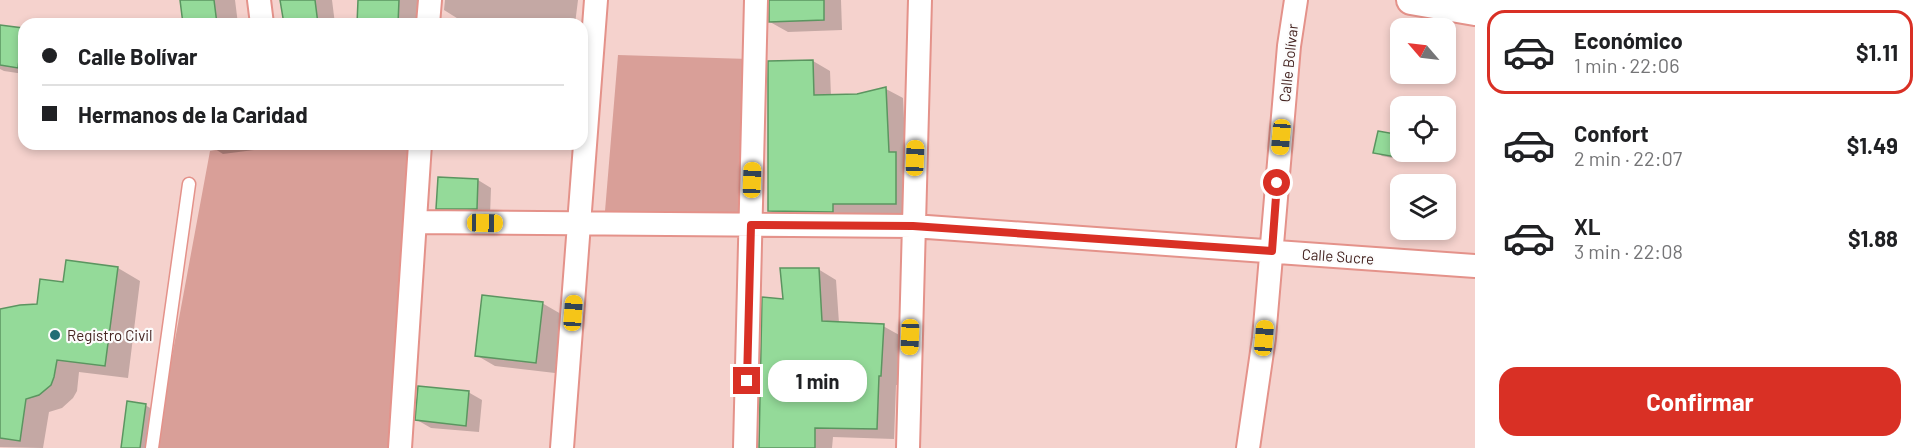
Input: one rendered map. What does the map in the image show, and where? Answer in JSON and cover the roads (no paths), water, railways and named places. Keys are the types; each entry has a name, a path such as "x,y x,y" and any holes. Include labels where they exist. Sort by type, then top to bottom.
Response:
{"street":[{"path":"259,0 261,18"},
{"path":"428,18 430,0"},
{"path":"588,105 596,0"},
{"path":"745,448 756,0"},
{"path":"908,448 920,0"},
{"name":"Calle Bolívar","path":"1248,448 1264,338 1289,46 1296,0"},
{"path":"1411,0 1475,11"},
{"path":"400,448 420,150"},
{"path":"562,448 585,150"},
{"name":"Calle Sucre","path":"415,222 913,226 1475,266"}],"lane":[{"path":"152,448 189,184"}],"place":[{"name":"Registro Civil","path":"55,335"}]}
